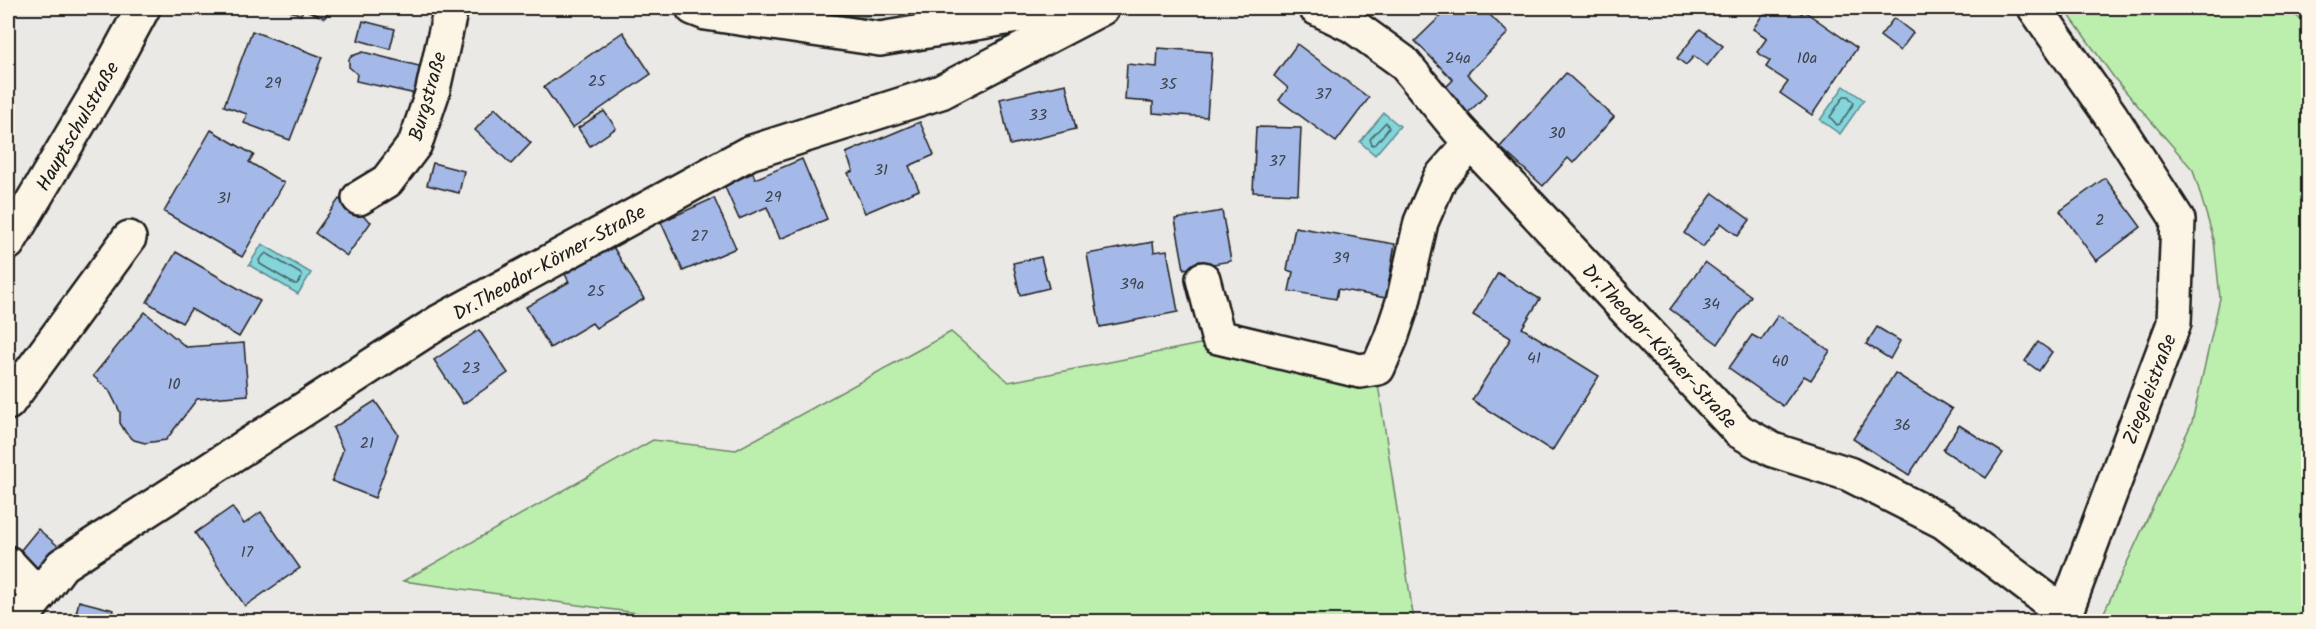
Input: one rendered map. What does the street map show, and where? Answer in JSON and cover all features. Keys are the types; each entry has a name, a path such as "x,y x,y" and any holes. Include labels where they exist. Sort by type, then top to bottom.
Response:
{"street":[{"name":"Hauptschulstraße","path":"8,243 101,86 143,8"},
{"name":"Burgstraße","path":"359,198 387,181 415,144 432,94 451,8"},
{"path":"693,8 706,13 880,39 1066,8"},
{"name":"Dr.Theodor-Körner-Straße","path":"19,621 62,565 439,322 749,153 941,92 1102,8"},
{"name":"Dr.Theodor-Körner-Straße","path":"1316,8 1353,26 1403,62 1471,143 1739,431 1773,450 1850,474 1944,522 2063,617"},
{"name":"Ziegeleistraße","path":"2036,8 2111,116 2178,220 2174,323 2063,617"},
{"path":"1203,279 1218,337 1360,371 1378,368 1403,302 1421,222 1440,178 1471,143"},
{"path":"8,403 129,238"},
{"path":"8,563 39,596"}],"green space":[{"path":"805,8 926,8 861,17"},
{"path":"2064,8 2287,8 2308,26 2308,621 2100,621 2192,422 2220,298 2214,240 2193,170 2115,79"},
{"path":"951,332 1009,382 1200,344 1378,384 1414,621 703,622 403,581 653,440 736,450"}],"water":[{"path":"1844,86 1864,100 1840,134 1820,120"},
{"path":"1384,113 1400,126 1375,155 1360,142"},
{"path":"262,244 311,273 298,294 249,265"}],"building":[{"path":"282,8 329,8 325,18 303,9 301,15"},
{"path":"1449,8 1483,8 1508,33 1467,74 1487,94 1462,119 1438,95 1453,80 1415,41"},
{"path":"1767,8 1793,8 1802,14 1804,11 1857,48 1812,115 1780,93 1788,82 1766,67 1770,61 1757,52 1767,38 1753,29"},
{"path":"1894,18 1913,33 1900,51 1880,36"},
{"path":"363,21 395,29 390,49 358,40"},
{"path":"1700,29 1723,46 1707,66 1694,56 1686,65 1677,58"},
{"path":"252,31 322,57 290,140 244,123 247,114 224,106"},
{"path":"623,32 651,74 572,128 544,87"},
{"path":"1297,44 1369,98 1336,142 1279,100 1288,88 1274,76"},
{"path":"1158,48 1212,52 1207,117 1153,113 1153,102 1125,100 1127,64 1157,67"},
{"path":"363,52 423,67 416,94 356,81 357,74 349,67 349,59"},
{"path":"1566,73 1614,117 1573,163 1568,158 1543,186 1500,147"},
{"path":"1066,84 1076,129 1010,145 1000,99"},
{"path":"495,108 531,143 511,164 475,130"},
{"path":"604,111 616,128 590,146 578,128"},
{"path":"920,122 934,155 909,166 919,190 865,213 848,173 853,171 846,153"},
{"path":"1256,127 1301,128 1298,194 1253,192"},
{"path":"211,130 254,155 249,162 284,183 242,257 164,212"},
{"path":"802,159 827,219 780,239 767,207 739,219 724,185 753,173 755,179"},
{"path":"433,163 464,171 459,193 427,185"},
{"path":"2105,178 2141,227 2096,261 2060,211"},
{"path":"1713,193 1750,220 1738,236 1721,223 1703,247 1684,233"},
{"path":"714,198 736,248 683,271 661,222"},
{"path":"339,199 371,222 347,256 315,233"},
{"path":"1222,211 1231,261 1184,269 1175,219"},
{"path":"1295,227 1395,244 1386,298 1338,289 1336,299 1289,291 1293,272 1287,270"},
{"path":"1153,242 1154,252 1167,250 1178,312 1100,327 1087,254"},
{"path":"612,245 644,299 596,328 592,323 550,348 526,307 569,282 565,274"},
{"path":"176,252 260,301 239,337 191,309 182,323 147,302"},
{"path":"1041,257 1049,288 1020,295 1013,263"},
{"path":"1705,262 1751,296 1718,344 1670,309"},
{"path":"1498,273 1540,299 1522,328 1599,376 1552,451 1472,400 1511,338 1473,315"},
{"path":"145,312 186,347 244,343 248,395 197,399 166,440 145,443 134,440 120,423 120,412 109,390 93,376"},
{"path":"1778,315 1830,351 1811,380 1804,376 1783,406 1729,368 1752,335 1761,340"},
{"path":"1877,327 1900,341 1890,359 1866,344"},
{"path":"479,330 508,373 463,404 434,360"},
{"path":"2038,342 2052,352 2039,371 2025,361"},
{"path":"1895,373 1952,409 1909,475 1853,439"},
{"path":"375,401 398,434 375,498 332,481 343,450 333,428"},
{"path":"1959,425 2003,453 1986,478 1943,450"},
{"path":"232,507 244,524 261,512 300,568 245,606 195,533"},
{"path":"38,529 64,551 42,578 16,556"},
{"path":"79,601 114,610 111,622 74,622"}]}
